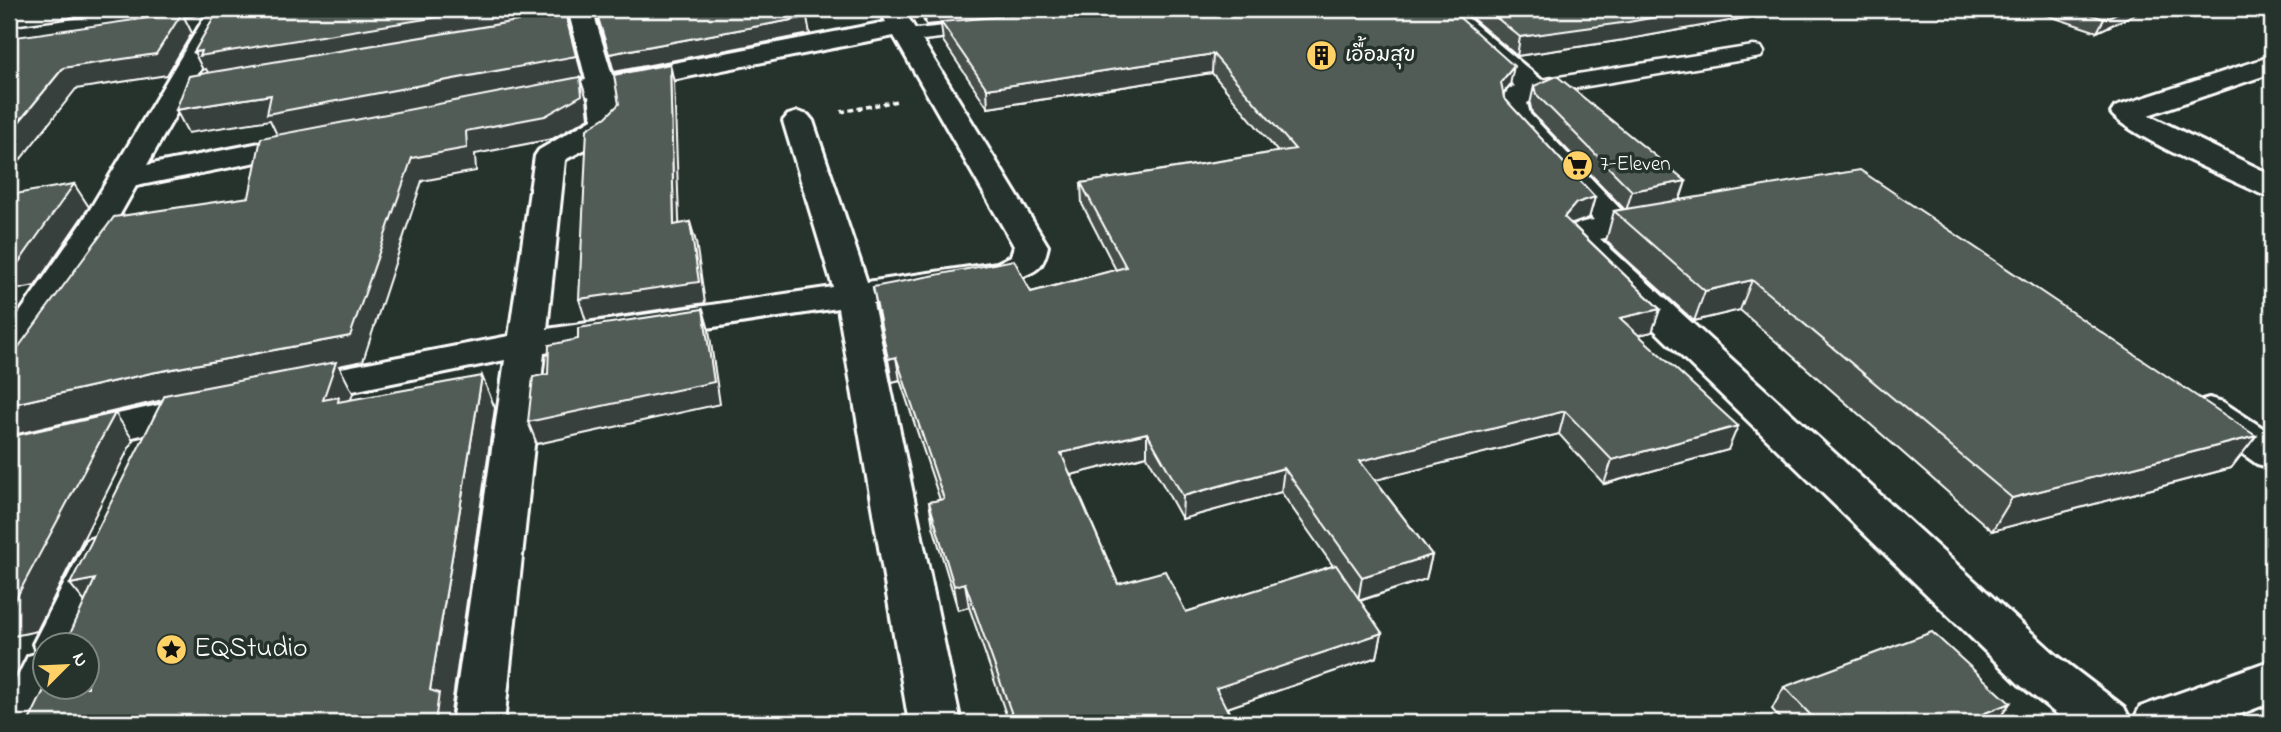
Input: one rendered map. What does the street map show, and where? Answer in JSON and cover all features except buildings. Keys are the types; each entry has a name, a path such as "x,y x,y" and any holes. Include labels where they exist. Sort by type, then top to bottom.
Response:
{"street":[{"path":"1442,9 1534,88 1520,95 1513,103 1516,116 1618,226"},
{"path":"9,51 215,13"},
{"path":"9,355 96,227 175,91 215,13"},
{"path":"478,723 550,156 570,143 600,130 607,121 601,85 582,18"},
{"path":"9,452 169,415 525,344 1004,272 1027,262 1031,246 899,24 506,104"},
{"path":"2272,64 2125,113 2149,128 2272,187"},
{"path":"175,91 257,77"},
{"path":"798,121 853,293 935,723"},
{"path":"123,179 342,136"},
{"path":"1686,213 1588,231 1577,237 2038,670 2106,723"},
{"path":"2182,393 2272,454"},
{"path":"145,463 169,415"},
{"path":"65,630 122,512"},
{"path":"2158,723 2272,681"},
{"path":"20,723 32,699"}],"lane":[{"path":"9,34 215,13"},
{"path":"899,24 998,27"},
{"path":"1534,88 1753,52"}],"path":[{"path":"798,121 939,92"}],"place":[{"name":"เอื้อมสุข","path":"1322,56"},
{"name":"7-Eleven","path":"1577,165"},
{"name":"EQStudio","path":"171,649"}]}
